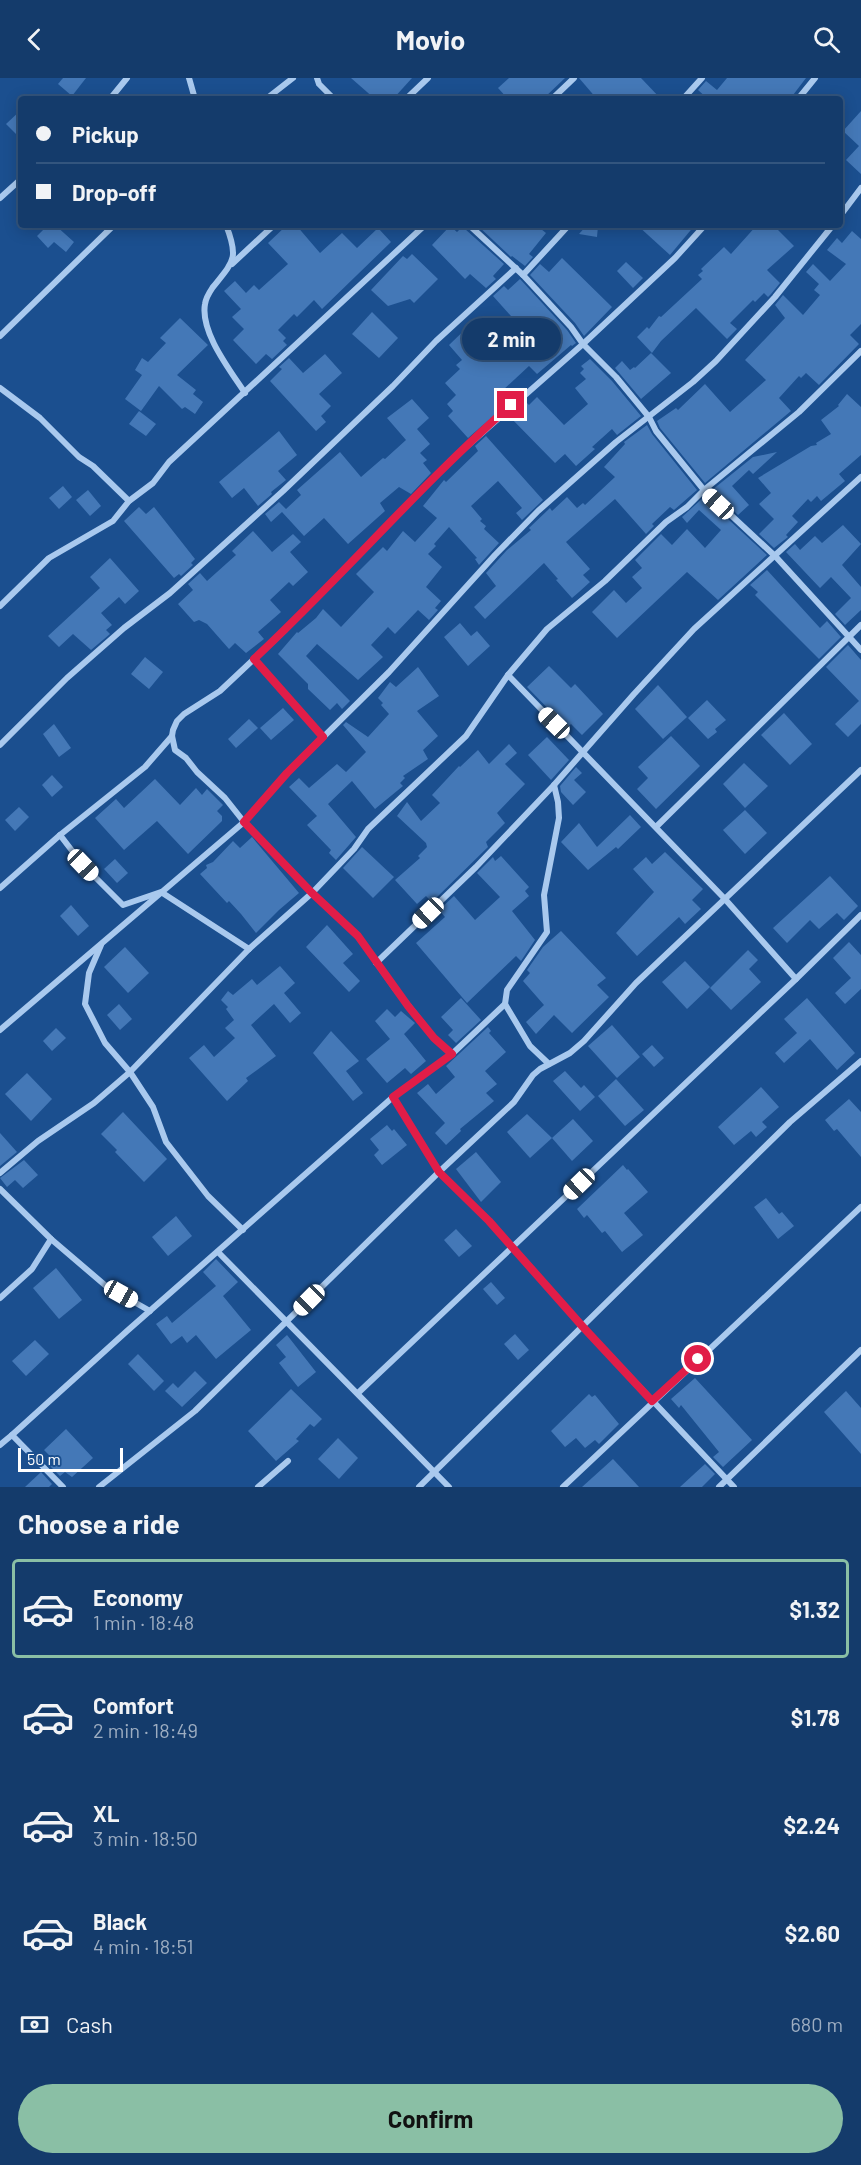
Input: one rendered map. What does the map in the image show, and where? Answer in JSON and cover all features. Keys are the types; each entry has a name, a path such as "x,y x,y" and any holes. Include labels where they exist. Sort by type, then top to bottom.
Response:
{"street":[{"path":"112,96 127,78"},
{"path":"189,78 194,96"},
{"path":"270,96 293,78"},
{"path":"317,78 319,84 331,96"},
{"path":"409,96 428,78"},
{"path":"555,96 574,78"},
{"path":"686,96 702,78"},
{"path":"800,96 815,78"},
{"path":"0,198 18,182"},
{"path":"843,212 861,188"},
{"path":"0,336 111,228"},
{"path":"227,228 234,244 232,264"},
{"path":"245,393 219,353 206,322 204,305 208,295 232,264 271,228"},
{"path":"0,606 48,558 113,520 129,501 153,483 169,462 421,228"},
{"path":"473,228 523,275 571,327 583,344 616,377 704,490 776,557 861,650"},
{"path":"523,275 566,228"},
{"path":"0,888 60,835 145,767 171,736 177,721 184,714 220,691 286,629 448,463 583,344 675,258 702,228"},
{"path":"0,1030 244,822 287,773 389,672 538,511 616,442 716,361 775,297 831,228"},
{"path":"0,745 67,678 124,628 170,593 283,491 393,386 436,341 516,268"},
{"path":"0,1173 38,1141 94,1103 130,1072 249,949 312,893 354,849 368,829 466,736 508,675 547,629 605,581 666,522 687,507 704,490 799,412 861,351"},
{"path":"0,388 40,418 79,457 93,466 129,501"},
{"path":"376,963 476,867 554,785 694,629 776,557 861,477"},
{"path":"656,827 861,625"},
{"path":"254,659 323,737"},
{"path":"508,675 724,898 796,979"},
{"path":"171,736 175,750 186,758 225,798 244,822 312,893 358,936 434,1038 452,1054"},
{"path":"99,1487 195,1411 439,1172 514,1102 533,1075 570,1053 584,1041 636,983 861,770"},
{"path":"0,1445 393,1097 452,1054 505,1004 507,990 547,932 544,894 559,818 554,785"},
{"path":"60,835 83,865 123,905 161,892"},
{"path":"161,892 249,949"},
{"path":"358,1393 861,915"},
{"path":"102,942 89,973 85,1004 105,1043 130,1072 153,1107 166,1142 208,1196 243,1230"},
{"path":"505,1004 530,1046 549,1064"},
{"path":"419,1487 790,1122 861,1061"},
{"path":"393,1097 439,1172 489,1221 583,1327 734,1487"},
{"path":"0,1189 51,1239 106,1286 150,1311"},
{"path":"563,1487 861,1207"},
{"path":"0,1298 32,1269 51,1239"},
{"path":"218,1252 449,1487"},
{"path":"718,1487 861,1350"},
{"path":"12,1435 63,1487"},
{"path":"258,1487 288,1461"}],"building":[{"path":"63,78 86,78 72,96 58,84"},
{"path":"351,78 412,78 396,96 372,96"},
{"path":"509,78 565,78 546,96 505,96 498,88"},
{"path":"579,78 641,78 658,96 594,96"},
{"path":"727,78 806,78 792,96 705,96 698,90 706,81 717,90"},
{"path":"861,111 861,174 846,160 859,146 843,131"},
{"path":"18,113 18,136 6,124"},
{"path":"45,228 58,228 74,242 66,252 54,242 48,248 37,236"},
{"path":"284,228 299,228 320,253 342,233 357,248 378,228 391,242 322,309 314,300 297,317 294,314 278,330 286,338 283,341 287,345 272,359 266,354 256,364 233,340 244,329 232,317 241,309 224,291 235,281 246,293 254,285 259,290 288,264 268,243"},
{"path":"448,228 457,232 465,228 504,264 493,276 496,279 486,288 470,274 465,279 432,245"},
{"path":"480,228 540,228 546,233 529,254 533,257 525,266 511,257"},
{"path":"584,228 598,228 597,237 579,234"},
{"path":"640,228 692,228 670,255"},
{"path":"754,228 776,228 794,246 767,270 780,283 768,297 764,293 755,302 753,300 730,323 737,329 727,339 696,308 661,341 652,353 637,337 647,327 649,329 659,316 661,317 702,279 698,275 703,271 701,269 724,247 731,254"},
{"path":"852,231 861,239 861,324 850,335 859,344 819,385 806,373 801,378 799,376 779,398 791,411 705,483 660,428 657,421 676,408 678,410 705,384 730,412 766,380 745,360 785,318 775,305 783,295 803,315 820,295 814,290 819,284 806,272 813,264 830,281 846,264 827,250 837,238 842,243"},
{"path":"412,254 438,279 414,303 410,299 388,306 371,290 403,256 407,259"},
{"path":"562,258 612,307 584,336 575,323 530,275 540,264 549,272"},
{"path":"626,262 643,278 633,288 617,271"},
{"path":"520,279 576,343 537,374 529,366 502,391 511,401 468,438 448,416 453,411 447,404 456,395 445,383 460,369 456,365 462,360 449,345 476,319 486,331 491,328 494,332 511,316 493,296 504,286 508,290"},
{"path":"372,312 398,338 379,358 352,334"},
{"path":"180,318 208,345 177,375 196,390 193,394 203,402 195,414 185,407 182,409 159,386 141,411 125,399 142,375 135,370 142,358 148,362 166,343 160,338"},
{"path":"651,353 671,373 641,399 615,368 622,361 630,370 635,368"},
{"path":"325,354 342,373 319,394 331,406 321,416 326,422 316,431 270,381 282,369 279,367 289,358 303,373"},
{"path":"590,359 641,416 617,435 612,429 576,466 565,454 555,463 509,416 526,402 529,405 537,397 564,425 588,404 575,388 586,379 580,373 584,369 581,366"},
{"path":"847,394 861,407 861,455 839,474 845,481 821,501 817,496 811,502 808,499 792,516 798,522 786,535 788,537 774,548 759,534 774,519 759,504 771,493 758,478 811,446 817,445 816,443 831,434 821,420 839,406"},
{"path":"412,399 429,418 417,429 430,444 420,453 427,460 423,463 431,473 411,494 399,487 380,503 385,511 348,544 324,518 304,536 282,512 271,522 265,514 279,502 286,509 301,495 297,490 340,452 361,477 383,458 385,459 406,440 387,418"},
{"path":"139,411 156,424 146,436 129,424"},
{"path":"647,425 697,490 674,510 670,507 652,524 654,526 646,534 615,499 566,542 590,569 583,575 590,582 572,598 544,563 485,619 474,607 496,586 486,573 507,550 531,530 529,528 550,508 552,511 567,497 577,508 583,503 585,505 615,477 604,467 625,444 624,442"},
{"path":"279,431 297,455 278,471 286,480 258,506 244,488 232,498 219,482"},
{"path":"486,436 543,500 522,520 516,513 522,508 498,481 471,506 486,526 484,529 499,543 479,565 475,559 477,558 449,527 428,554 442,567 426,587 441,601 435,608 438,610 429,620 418,610 395,634 388,627 371,645 383,657 358,680 317,644 306,656 350,701 342,709 337,703 330,710 308,689 308,684 278,654 297,632 316,618 323,609 341,627 374,592 356,574 383,547 387,551 403,531 415,542 437,518 423,506 444,480 446,482 478,451 475,446"},
{"path":"777,452 753,474 749,470 732,486 749,505 738,515 712,490 753,457"},
{"path":"63,486 72,497 59,509 49,498"},
{"path":"88,490 101,506 90,516 76,500"},
{"path":"704,497 767,555 718,600 687,572 617,638 592,612 614,590 626,603 642,588 632,577 642,568 635,560 661,534 672,545 687,529 705,548 721,530 699,510 687,523 682,517"},
{"path":"139,507 146,514 154,507 195,559 191,563 193,565 181,576 179,574 174,578 124,521"},
{"path":"843,525 861,544 842,565 861,587 861,610 845,625 835,614 851,598 831,577 820,588 786,552 795,544 800,550 815,536 822,543"},
{"path":"253,531 272,552 293,534 301,542 290,552 308,572 293,586 289,582 270,600 281,612 258,632 264,639 246,653 235,643 229,649 207,624 199,620 194,622 178,604 193,590 188,584 200,573 207,581 236,555 232,551"},
{"path":"110,558 139,591 125,604 119,597 101,613 112,625 106,630 110,634 91,650 73,634 59,647 48,636 100,588 90,577"},
{"path":"767,570 820,628 827,621 841,637 819,659 755,595 758,592 750,585"},
{"path":"460,623 471,636 477,631 490,646 468,666 444,637"},
{"path":"848,645 861,660 861,724 848,737 835,724 859,701 826,667"},
{"path":"145,657 163,672 149,689 131,674"},
{"path":"549,666 571,688 575,684 603,714 582,735 571,724 567,728 527,687"},
{"path":"418,667 439,696 417,711 438,736 423,750 428,759 403,776 405,778 400,783 403,786 375,809 352,781 328,804 356,837 336,860 329,853 331,850 307,825 317,816 289,787 299,778 309,788 337,764 346,772 366,752 343,725 346,722 368,737 389,714 378,698 390,682 396,687"},
{"path":"658,685 687,717 663,739 635,709"},
{"path":"707,700 726,720 708,739 688,718"},
{"path":"283,708 294,720 271,740 260,728"},
{"path":"784,713 812,744 790,765 761,735"},
{"path":"249,719 258,728 236,748 228,739"},
{"path":"54,724 71,748 59,757 43,734"},
{"path":"671,736 700,766 656,809 637,789 648,778 638,767"},
{"path":"547,737 569,760 551,780 528,755"},
{"path":"509,744 517,753 505,764 525,784 497,813 505,823 486,842 488,847 432,902 426,896 417,904 395,880 420,858 418,856 427,847 426,843 397,816 407,802 421,821 440,803 432,795 459,766 478,750 489,764"},
{"path":"744,763 768,786 745,808 723,784"},
{"path":"576,767 582,773 574,780 586,792 573,805 561,792 560,786"},
{"path":"52,775 63,787 52,797 42,785"},
{"path":"155,779 180,805 196,788 202,795 207,789 223,805 217,811 222,816 222,821 188,854 157,821 124,850 95,818 116,799 124,808"},
{"path":"19,807 29,817 15,831 5,820"},
{"path":"745,810 767,833 745,854 723,830"},
{"path":"630,815 641,827 618,849 616,847 588,870 561,842 579,823 597,847"},
{"path":"252,837 299,893 256,933 229,901 227,903 200,874 207,868 206,865 213,862 233,841 240,848"},
{"path":"362,847 394,877 373,898 343,868"},
{"path":"665,852 703,889 692,900 701,909 685,924 679,917 637,956 616,933 654,892 633,869 646,857 652,864"},
{"path":"501,856 529,887 525,891 529,896 512,911 535,940 521,961 516,956 467,1003 416,943 445,917 439,910 454,896 475,920 500,897 477,873 493,857 495,861"},
{"path":"115,859 128,873 117,883 104,869"},
{"path":"830,876 858,906 844,920 837,913 819,929 810,920 787,943 773,928"},
{"path":"71,905 89,926 78,936 60,916"},
{"path":"327,925 353,954 343,963 360,981 349,992 306,947"},
{"path":"561,931 606,978 597,985 609,997 572,1033 554,1015 536,1034 526,1022 544,1005 523,981 530,973 527,970 543,947"},
{"path":"849,942 861,955 861,989 845,1004 835,993 851,978 833,958"},
{"path":"125,947 149,973 128,993 104,967"},
{"path":"748,950 758,960 749,969 761,982 731,1010 710,988"},
{"path":"685,961 710,987 687,1009 662,982"},
{"path":"280,966 295,983 284,993 301,1013 290,1023 274,1004 251,1025 276,1056 246,1078 248,1081 227,1101 189,1058 204,1045 214,1057 235,1038 225,1028 234,1020 226,1009 228,1007 221,1000 228,991 233,995 252,979 257,985"},
{"path":"461,998 481,1020 456,1043 448,1035 453,1030 441,1017"},
{"path":"807,998 855,1053 837,1070 810,1039 784,1063 775,1053 797,1033 784,1019"},
{"path":"119,1004 132,1019 120,1030 107,1015"},
{"path":"387,1009 395,1017 401,1011 415,1023 404,1034 426,1061 411,1074 405,1068 387,1083 366,1059 390,1039 375,1021"},
{"path":"612,1025 640,1057 617,1078 588,1046"},
{"path":"488,1027 491,1031 489,1033 506,1052 485,1071 497,1084 486,1093 494,1101 460,1129 461,1131 446,1145 435,1133 445,1123 417,1093 428,1084 436,1094 455,1077 446,1066"},
{"path":"56,1028 66,1038 52,1051 43,1041"},
{"path":"331,1031 359,1061 346,1071 363,1093 353,1101 313,1053"},
{"path":"652,1045 664,1058 654,1067 642,1054"},
{"path":"565,1071 581,1088 584,1085 595,1097 580,1111 553,1081"},
{"path":"27,1073 52,1099 31,1121 5,1094"},
{"path":"616,1079 644,1110 625,1126 598,1096"},
{"path":"761,1087 779,1107 762,1122 767,1127 756,1137 751,1131 734,1145 718,1127"},
{"path":"849,1099 861,1112 861,1157 837,1129 834,1131 825,1120"},
{"path":"123,1112 167,1159 144,1182 101,1134"},
{"path":"527,1114 552,1138 530,1158 507,1132"},
{"path":"573,1119 593,1141 572,1161 552,1138"},
{"path":"387,1125 392,1131 394,1129 407,1145 382,1165 374,1155 379,1150 370,1139"},
{"path":"0,1133 17,1152 0,1166"},
{"path":"476,1152 501,1182 481,1202 456,1169"},
{"path":"24,1160 38,1175 23,1188 15,1180 7,1187 0,1178"},
{"path":"623,1165 648,1192 624,1213 643,1235 622,1252 605,1231 602,1233 587,1215 584,1218 577,1209"},
{"path":"766,1198 779,1214 782,1212 794,1226 778,1239 754,1207"},
{"path":"176,1216 192,1236 168,1256 152,1237"},
{"path":"456,1229 472,1246 459,1257 444,1240"},
{"path":"216,1259 238,1282 223,1296 251,1330 216,1359 196,1335 187,1343 182,1336 171,1344 156,1324 167,1316 172,1323 216,1286 203,1272"},
{"path":"56,1268 82,1300 59,1319 33,1288"},
{"path":"491,1282 505,1298 497,1305 483,1289"},
{"path":"515,1334 529,1350 518,1360 504,1344"},
{"path":"287,1335 316,1372 298,1387 279,1363 286,1357 276,1345"},
{"path":"35,1340 49,1354 26,1376 12,1361"},
{"path":"138,1354 164,1381 154,1391 128,1364"},
{"path":"195,1371 207,1383 182,1407 165,1391 173,1383 178,1388"},
{"path":"695,1378 752,1440 723,1467 713,1457 719,1452 681,1405 679,1408 671,1399"},
{"path":"291,1389 322,1419 314,1427 310,1424 296,1439 299,1441 276,1461 248,1431"},
{"path":"846,1391 861,1408 861,1454 824,1412"},
{"path":"589,1394 592,1397 595,1395 619,1424 599,1444 595,1440 585,1448 576,1438 565,1447 551,1431"},
{"path":"66,1429 93,1458 72,1477 65,1472 60,1476 49,1465 54,1460 44,1450"},
{"path":"338,1438 358,1458 339,1479 318,1459"},
{"path":"613,1459 639,1487 582,1487"},
{"path":"705,1464 715,1474 702,1487 680,1487"},
{"path":"41,1472 52,1484 49,1487 25,1487"}],"route":[{"path":"511,405 448,463 254,659 323,737 287,773 244,822 312,893 358,936 408,1006 434,1038 452,1054 393,1097 439,1172 489,1221 652,1401 698,1359"}]}
